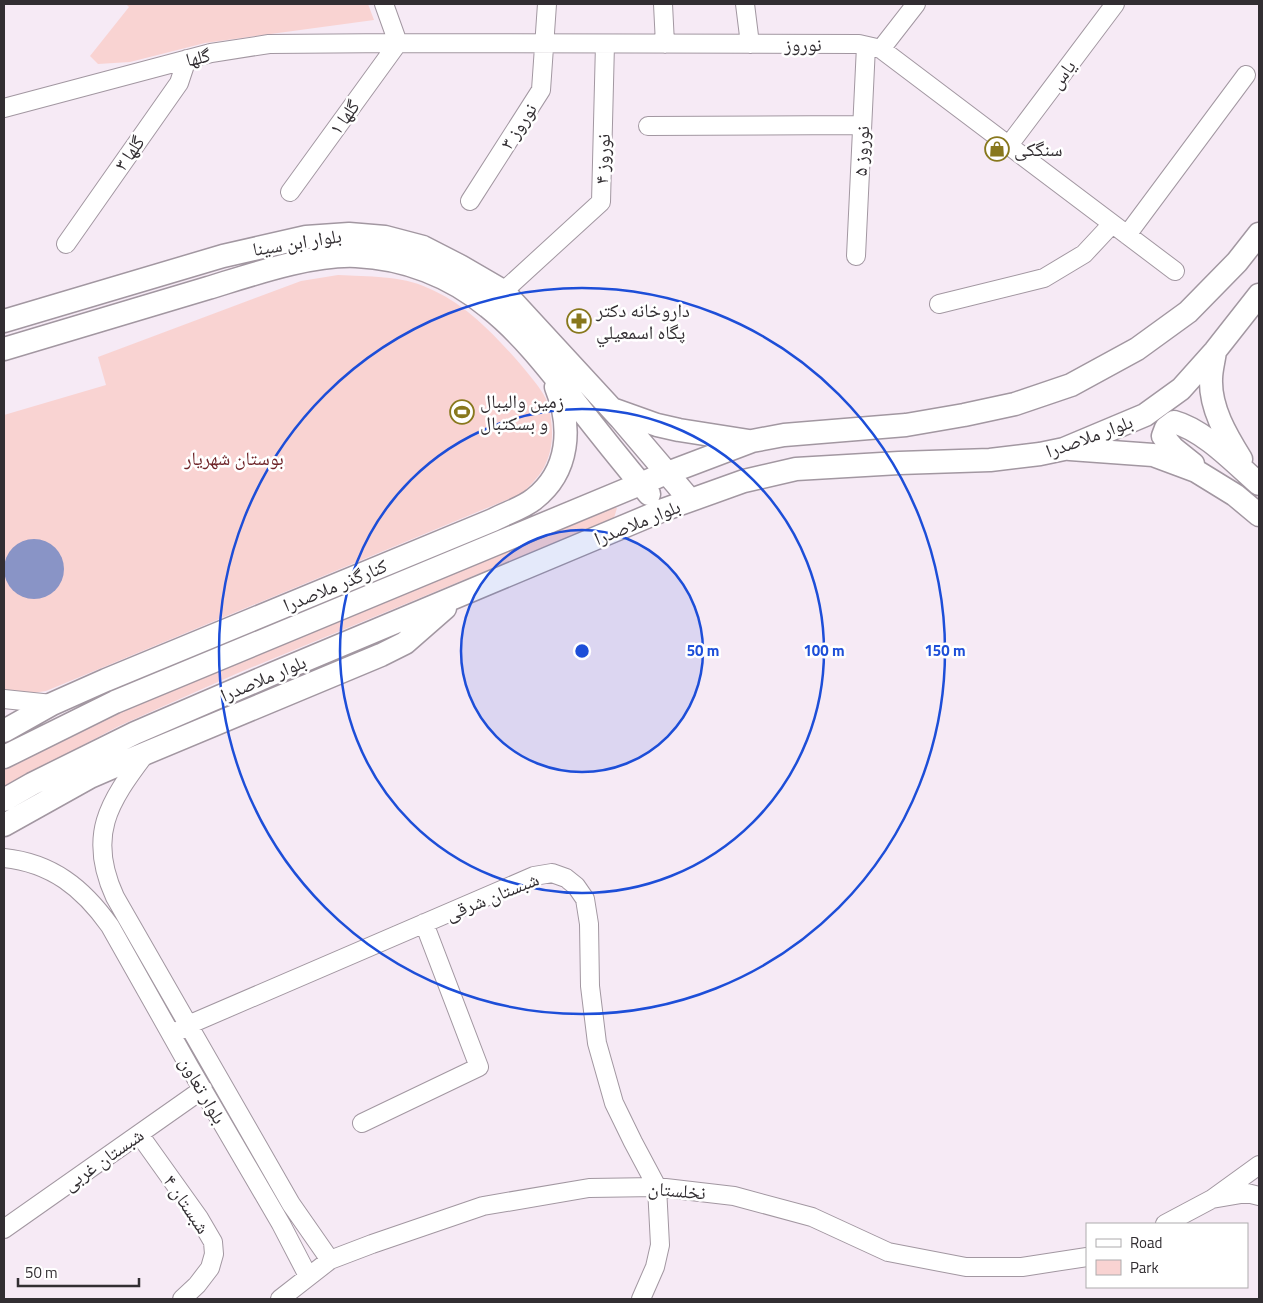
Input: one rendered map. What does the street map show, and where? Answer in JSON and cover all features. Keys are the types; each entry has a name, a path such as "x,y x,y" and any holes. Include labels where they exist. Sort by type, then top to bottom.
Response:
{"main road":[{"name":"بلوار ابن سینا","path":"4,321 239,252 306,237 349,234 385,237 423,247 460,266 616,414 690,500"},
{"name":"بلوار ملاصدرا","path":"4,757 115,702 257,642 667,473 752,441 784,435 906,425 964,416 1015,404 1071,385 1137,349 1188,312 1237,262 1259,234"},
{"name":"بلوار ابن سینا","path":"4,349 259,273 326,258 354,256 382,258 408,264 435,274 467,291 496,299 510,326 548,367 623,463 663,510"},
{"name":"بلوار ملاصدرا","path":"4,800 32,784 135,734 235,690 663,510 744,481 796,469 990,460 1064,449 1145,415 1181,389 1216,351 1259,295"},
{"path":"1216,351 1211,379 1213,401 1225,434 1255,481"},
{"name":"کنارگذر ملاصدرا","path":"4,731 52,704 493,520 532,500 548,487 558,470 563,453 566,422 560,398 548,367"},
{"path":"616,414 679,430 752,441"},
{"path":"1255,481 1201,436 1182,424 1174,422 1166,428 1163,436 1172,448 1259,516"},
{"path":"623,463 637,468 646,462 648,457 642,443"},
{"path":"1064,449 1154,456 1196,471 1228,491"},
{"path":"406,556 415,576"},
{"path":"4,825 90,777 404,643 460,594"},
{"path":"249,621 257,642"},
{"path":"235,690 306,686"}],"street":[{"path":"384,4 398,43"},
{"name":"نوروز ۳","path":"470,201 541,90 548,4"},
{"path":"663,4 665,44"},
{"path":"746,4 750,44"},
{"path":"916,4 873,47 1009,145 1175,271"},
{"name":"یاس","path":"1009,145 1115,4"},
{"name":"نوروز","path":"398,43 859,44 873,47"},
{"name":"گلها","path":"4,108 211,53 269,44 398,43"},
{"name":"گلها ۱","path":"290,192 398,43"},
{"name":"نوروز ۴","path":"496,299 601,202 605,44"},
{"name":"نوروز ۵","path":"856,256 862,125 873,47"},
{"name":"گلها ۳","path":"66,244 179,83 186,59"},
{"path":"1127,235 1246,75"},
{"path":"648,126 862,125"},
{"path":"939,304 1044,278 1084,254 1112,224"},
{"path":"4,699 52,704"},
{"name":"بلوار تعاون","path":"146,753 123,784 108,811 101,844 106,877 115,897 291,1204 330,1260"},
{"name":"بلوار تعاون","path":"4,858 31,862 51,871 82,892 95,905 110,926 281,1224 308,1276"},
{"name":"شبستان شرقی","path":"172,1035 188,1025 534,876 552,873 566,878 576,886 585,899 589,924 590,986 597,1043 614,1103 632,1142 657,1187"},
{"path":"362,1123 480,1067 424,923"},
{"path":"146,989 158,1006 163,1010 167,1010 172,1004 166,985"},
{"path":"190,1068 190,1057 197,1051 210,1064"},
{"name":"شبستان غربی","path":"4,1229 203,1089"},
{"name":"شبستان ۴","path":"139,1134 199,1218 213,1242 214,1254 210,1268 197,1285 182,1299"},
{"path":"1167,1223 1212,1199 1259,1165"},
{"path":"641,1299 654,1267 660,1245 657,1187"},
{"name":"نخلستان","path":"280,1299 330,1260 484,1206 589,1188 657,1187 734,1196 812,1217 888,1252 966,1266 1022,1267 1086,1257"},
{"path":"1212,1199 1247,1193 1259,1196"}],"green space":[{"path":"126,4 368,4 374,20 205,43 130,62 98,64 90,56 129,7"},
{"name":"بوستان شهریار","path":"338,275 384,277 418,284 442,295 479,321 521,365 546,399 550,414 552,439 549,456 539,475 523,493 46,691 26,694 4,693 4,415 106,385 98,357 301,281"},
{"path":"607,504 617,508 614,518 238,673 119,726 4,787 4,770 152,696"}],"water":[{"path":"28,539 40,539 51,544 59,552 64,563 62,581 51,594 40,599 28,599 17,594 9,586 4,575 4,563 9,552 17,544"}],"place":[{"name":"سنگکی","path":"997,149"},
{"name":"داروخانه دكتر پگاه اسمعيلي","path":"579,321"},
{"name":"زمین والیبال و بسکتبال","path":"462,412"}]}
